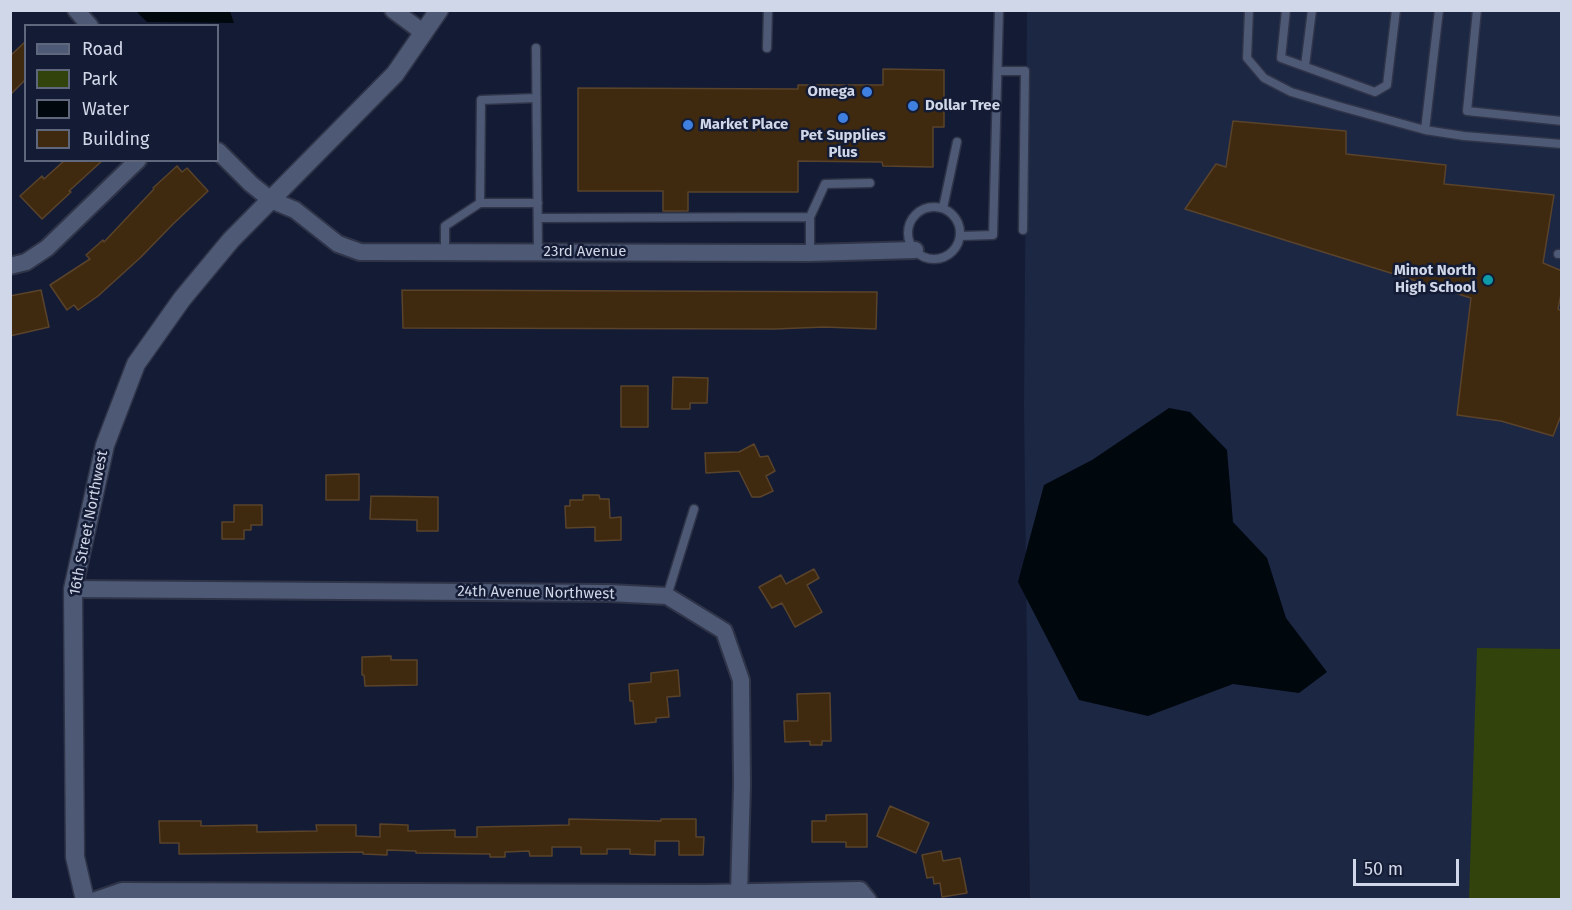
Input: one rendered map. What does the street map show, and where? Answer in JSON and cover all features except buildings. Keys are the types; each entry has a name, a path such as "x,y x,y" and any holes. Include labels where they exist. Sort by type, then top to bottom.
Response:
{"street":[{"path":"76,10 88,24"},
{"path":"393,10 424,33"},
{"name":"16th Street Northwest","path":"85,900 75,857 73,589 105,445 136,364 182,299 231,240 396,74 439,10"},
{"name":"23rd Avenue","path":"219,153 271,200 295,210 338,244 360,252 915,250"},
{"path":"10,266 26,262 47,249 136,162"},
{"name":"24th Avenue Northwest","path":"73,589 585,593 667,596 724,631 741,680 742,785 739,893"},
{"path":"96,900 122,891 263,896 739,893 864,895"}],"lane":[{"path":"768,10 768,48"},
{"path":"960,236 993,236 999,10"},
{"path":"1249,10 1247,58 1264,78 1291,92 1425,130 1464,136 1562,144"},
{"path":"1286,10 1281,58 1374,92 1386,85 1396,10"},
{"path":"1305,66 1311,10"},
{"path":"1425,130 1439,10"},
{"path":"1477,10 1467,111 1562,121"},
{"path":"536,48 538,252"},
{"path":"998,71 1025,71 1023,230"},
{"path":"480,203 481,100 536,98"},
{"path":"943,208 957,142"},
{"path":"810,252 810,217 825,184 870,183"},
{"path":"445,251 445,226 480,203 538,203"},
{"path":"934,206 951,212 960,227 960,236 953,251 938,259 930,259 915,250 908,235 912,218 918,212 934,206"},
{"path":"538,218 810,217"},
{"path":"667,596 694,508"}],"shaded area":[{"path":"1027,11 1561,11 1561,899 1030,899 1024,406"}],"green space":[{"path":"1477,648 1561,649 1561,899 1469,899"}],"water":[{"path":"136,11 230,11 234,23 147,22"},
{"path":"1169,408 1190,412 1227,450 1233,522 1267,558 1286,618 1327,672 1299,693 1233,684 1148,716 1079,700 1018,582 1044,485 1092,460"}],"place":[{"name":"Omega","path":"867,92"},
{"name":"Dollar Tree","path":"913,106"},
{"name":"Pet Supplies Plus","path":"843,118"},
{"name":"Market Place","path":"688,125"},
{"name":"Minot North High School","path":"1488,280"}]}
